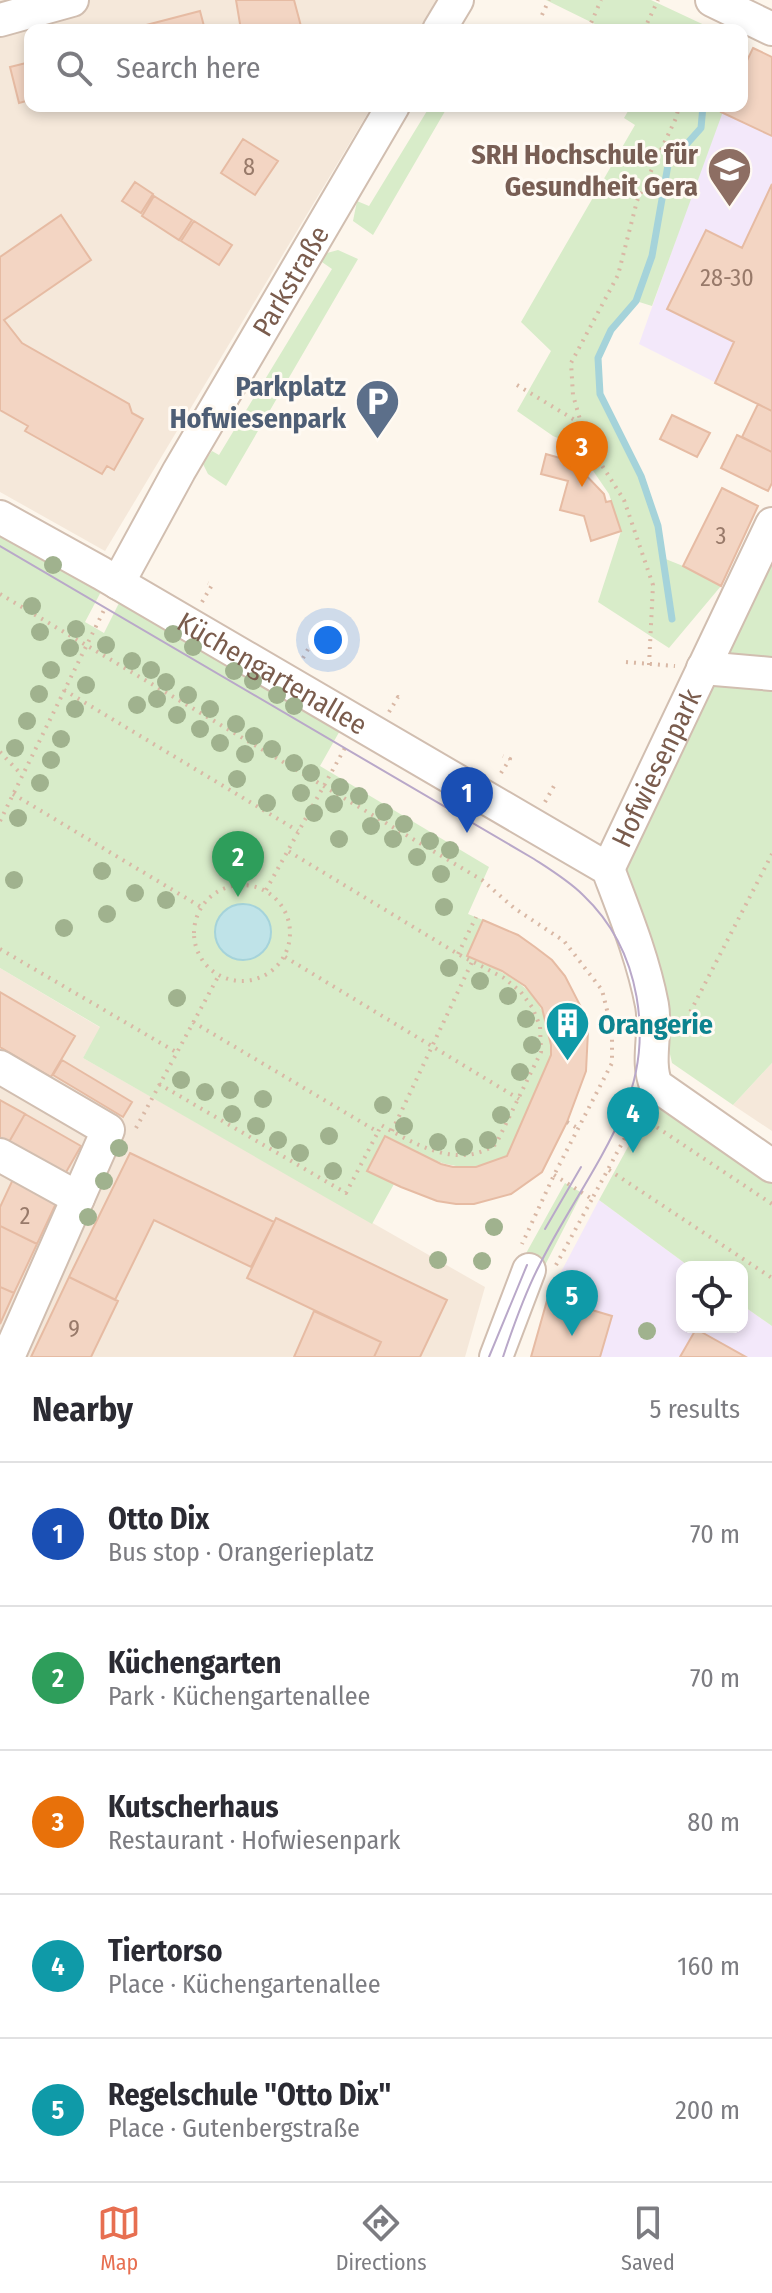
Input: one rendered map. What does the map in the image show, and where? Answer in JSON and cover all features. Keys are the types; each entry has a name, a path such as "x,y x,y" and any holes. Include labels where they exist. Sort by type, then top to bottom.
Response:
{"street":[{"path":"0,20 72,0"},
{"path":"443,24 457,0"},
{"path":"712,0 772,29"},
{"name":"Parkstraße","path":"110,578 179,471 389,112"},
{"name":"Küchengartenallee","path":"0,517 608,869"},
{"name":"Hofwiesenpark","path":"608,869 772,524"},
{"name":"Hofwiesenpark","path":"703,668 772,674"},
{"path":"608,869 634,938 653,1008 651,1073 656,1085 772,1166"},
{"path":"0,1067 108,1130 8,1357"},
{"path":"0,1155 78,1198"},
{"path":"496,1357 529,1270"}],"path":[{"path":"542,15 549,0"},
{"path":"591,24 601,0"},
{"path":"647,24 658,0"},
{"path":"649,665 653,585 624,500 596,456 581,423 573,395 571,363 618,275 637,201 678,112"},
{"path":"517,385 581,423"},
{"path":"0,819 86,645 110,578"},
{"path":"0,594 482,880 514,908 564,941 602,990 612,1030 612,1063 554,1175 515,1261 548,1279 637,1114 656,1085"},
{"path":"626,662 703,668"},
{"path":"64,690 298,831"},
{"path":"266,890 358,724"},
{"path":"0,752 22,775"},
{"path":"13,794 201,907"},
{"path":"159,1084 346,1193 381,1125 416,1144 446,1155 483,1154 496,1144 541,1052 540,1026 532,1007 520,991 504,978 458,954 288,851"},
{"path":"680,1032 772,854"},
{"path":"242,884 266,890 284,908 291,932 285,957 267,975 243,982 219,975 200,957 193,932 201,907 219,890 242,884"},
{"path":"458,954 476,917"},
{"path":"0,949 176,1052"},
{"path":"285,957 519,1099"},
{"path":"392,1131 472,962"},
{"path":"108,1130 131,1137 219,975"},
{"path":"193,1022 378,1132"},
{"path":"637,1114 772,1204"},
{"path":"567,1122 579,1129"},
{"path":"609,1170 772,1278"},
{"path":"554,1175 592,1199"}],"shaded area":[{"path":"0,0 438,0 423,24 24,24 24,112 368,112 105,551 0,492"},
{"name":"SRH Hochschule für Gesundheit Gera","path":"753,48 772,57 772,411 639,344 721,112 748,112 748,58"},
{"path":"0,968 101,1028 83,1058 485,1287 465,1357 0,1357"},
{"path":"772,1063 772,1131 733,1105"},
{"path":"599,1200 682,1261 676,1261 676,1333 748,1333 748,1309 772,1326 772,1357 532,1357 551,1291"}],"green space":[{"path":"546,0 651,0 702,24 595,24"},
{"path":"426,112 445,112 373,235 353,221 357,201 369,206"},
{"path":"628,112 723,112 652,306 636,301 609,334 598,357 599,387 610,418 648,496 663,558 721,586 669,648 598,602 621,531 609,494 576,446 553,436 517,411 551,351 521,322 635,125 624,118"},
{"path":"338,250 358,259 226,486 208,474 203,464 212,451 219,455 332,269 319,260 327,253"},
{"path":"0,524 104,586 85,622 104,633 122,597 342,727 320,766 489,867 468,914 483,920 468,956 502,972 528,991 544,1017 551,1055 507,1156 489,1163 458,1166 429,1158 385,1136 367,1170 394,1184 372,1224 83,1058 100,1027 0,968"},
{"path":"772,563 772,1063 733,1105 672,1063 622,856"},
{"path":"654,1099 772,1179 772,1326 748,1309 748,1261 682,1261 599,1200"},
{"path":"565,1183 582,1193 540,1275 519,1266"}],"water":[{"path":"243,904 263,912 271,932 263,952 243,960 223,952 215,932 223,912"}],"building":[{"path":"236,0 294,0 300,24 240,24"},
{"path":"200,11 203,24 150,24"},
{"path":"753,48 772,57 772,136 721,112 748,112 748,58"},
{"path":"24,64 24,102 19,103 10,67"},
{"path":"243,139 278,161 255,195 221,173"},
{"path":"135,182 153,194 141,213 122,201"},
{"path":"772,184 772,411 715,383 734,342 667,309 706,230 742,248"},
{"path":"154,196 192,220 179,240 142,216"},
{"path":"61,215 91,260 4,320 22,343 129,404 132,413 143,419 114,470 107,466 102,474 25,431 28,426 0,410 0,257"},
{"path":"194,221 232,245 219,265 181,241"},
{"path":"758,404 772,411 772,452 742,437"},
{"path":"672,415 710,433 697,457 660,439"},
{"path":"737,435 772,452 772,483 768,491 721,468"},
{"path":"563,447 581,452 577,466 604,494 606,502 611,501 621,531 591,541 584,516 560,510 568,481 541,474 546,454 560,458"},
{"path":"722,488 758,506 721,586 683,566"},
{"name":"Orangerie","path":"483,920 518,935 552,960 565,976 583,1011 588,1031 586,1071 567,1122 542,1172 511,1194 474,1204 456,1204 437,1201 367,1171 385,1136 453,1167 476,1167 507,1156 551,1055 551,1045 542,1008 525,986 502,971 467,956"},
{"path":"0,992 75,1036 51,1077 0,1047"},
{"path":"62,1060 132,1102 123,1117 53,1075"},
{"path":"0,1100 25,1114 5,1149 0,1146"},
{"path":"25,1114 81,1146 61,1181 5,1149"},
{"path":"130,1153 274,1222 251,1267 154,1220 115,1300 69,1277"},
{"path":"15,1175 59,1197 37,1244 0,1226 0,1207"},
{"path":"276,1218 447,1300 420,1357 374,1357 381,1342 247,1278"},
{"path":"0,1226 37,1244 14,1293 0,1287"},
{"path":"69,1277 118,1301 91,1357 31,1357"},
{"path":"0,1287 14,1293 0,1324"},
{"path":"548,1297 612,1316 600,1357 531,1357"},
{"path":"314,1311 381,1342 374,1357 294,1357"},
{"path":"694,1333 703,1333 746,1357 680,1357"}],"waterway":[{"path":"672,619 658,526 641,476 600,394 598,358 611,330 636,301 652,256 668,165 701,128 702,112"}],"tram line":[{"path":"0,546 534,859 566,880 603,917 629,968 636,996 640,1025 633,1083 605,1150 534,1277 503,1357"},
{"path":"545,1229 581,1167"},
{"path":"489,1357 527,1265"}],"place":[{"name":"SRH Hochschule für Gesundheit Gera","path":"729,209"},
{"name":"Parkplatz Hofwiesenpark","path":"377,441"},
{"name":"Kutscherhaus","path":"582,487"},
{"name":"Otto Dix","path":"467,833"},
{"name":"Küchengarten","path":"238,897"},
{"name":"Orangerie","path":"567,1063"},
{"name":"Tiertorso","path":"633,1153"},
{"name":"Regelschule \"Otto Dix\"","path":"572,1336"}]}
